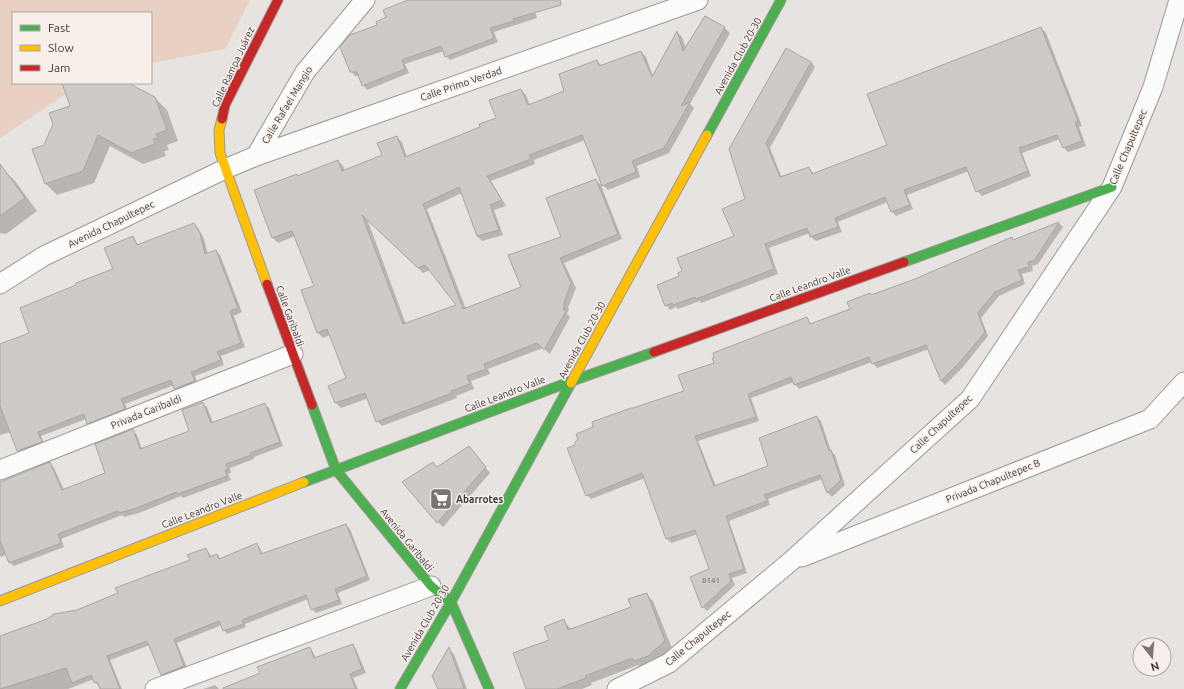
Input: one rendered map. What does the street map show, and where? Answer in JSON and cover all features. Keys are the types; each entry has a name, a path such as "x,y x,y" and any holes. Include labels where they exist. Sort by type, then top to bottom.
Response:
{"street":[{"name":"Calle Rampa Juárez","path":"225,169 220,153 219,130 225,105 278,0"},
{"name":"Calle Rafael Mangio","path":"256,156 305,72 365,0"},
{"name":"Calle Primo Verdad","path":"225,169 256,156 698,0"},
{"name":"Avenida Club 20-30","path":"400,689 451,602 781,0"},
{"name":"Calle Chapultepec","path":"617,689 669,663 790,562 970,399 1112,187 1153,87 1179,0"},
{"name":"Avenida Chapultepec","path":"0,284 44,256 225,169"},
{"name":"Calle Garibaldi","path":"225,169 336,470"},
{"name":"Calle Leandro Valle","path":"0,601 336,470 572,381 1112,187"},
{"name":"Privada Garibaldi","path":"0,470 293,354"},
{"name":"Privada Chapultepec B","path":"790,562 1150,419 1184,382"},
{"name":"Avenida Garibaldi","path":"336,470 431,586 451,602 489,689"},
{"path":"155,689 431,586"}],"shaded area":[{"path":"0,0 250,0 225,49 152,63 152,12 12,12 12,84 81,84 0,138"}],"building":[{"path":"408,0 560,0 561,5 513,19 514,21 490,28 494,38 445,57 441,46 402,60 405,69 362,86 357,72 350,72 340,47 350,35 377,25 376,22 386,17 383,10"},
{"path":"705,16 725,27 681,106 690,102 664,148 632,161 636,172 602,186 582,135 529,155 531,159 487,176 502,200 490,205 499,230 477,236 459,187 423,204 463,309 521,287 508,255 561,237 546,198 596,179 618,234 560,258 571,283 564,303 563,309 566,311 544,350 537,343 484,364 486,369 467,376 470,384 451,391 452,393 376,422 365,393 335,403 328,386 346,378 327,329 317,333 301,290 314,286 292,231 272,238 254,190 297,174 297,176 338,160 342,171 382,155 377,143 397,136 405,157 480,127 479,124 496,118 489,100 521,89 528,105 564,91 559,74 597,60 599,66 641,51 652,77 677,31 683,51","holes":["362,215 418,268 425,265 456,305 403,324"]},
{"path":"1041,27 1078,121 1075,122 1082,141 1063,148 1057,135 1019,148 1028,171 976,192 966,167 904,190 910,205 891,212 885,197 835,218 838,227 810,237 807,228 765,244 774,269 696,299 695,297 673,305 672,303 665,306 657,285 679,276 678,273 682,271 677,258 734,236 722,209 745,199 729,149 786,48 811,62 766,143 780,177 809,167 812,174 887,145 867,94"},
{"path":"62,84 130,84 155,97 167,130 156,134 158,138 153,139 155,144 131,153 98,135 83,171 45,184 32,149 44,145 53,124 49,113 70,106"},
{"path":"0,164 25,198 0,216"},
{"path":"1059,222 1034,261 1028,262 1029,267 1018,270 1022,280 995,292 978,313 985,332 959,363 941,381 926,345 872,364 869,357 794,385 791,377 748,394 756,417 695,436 714,486 768,466 759,438 817,416 841,480 827,493 820,475 764,495 767,501 726,516 744,569 729,574 731,581 702,608 690,577 709,569 695,530 666,539 642,473 586,496 567,448 575,445 575,442 578,440 576,434 593,427 592,422 684,391 678,375 714,363 712,358 714,357 713,353 807,317 810,324 850,309 847,302 915,279 1012,237 1013,240"},
{"path":"194,223 200,233 205,254 216,250 238,308 230,311 241,343 217,352 221,360 191,372 195,381 174,389 171,380 121,399 125,409 87,424 84,414 38,432 42,442 17,451 0,406 0,344 29,333 20,308 76,285 76,283 113,269 104,248 133,236 137,245"},
{"path":"203,402 211,423 265,403 280,442 226,464 228,469 225,470 227,476 178,494 177,492 134,509 119,513 118,511 58,534 61,543 9,563 0,541 0,482 50,462 62,490 105,473 95,444 133,429 140,449 189,431 182,410"},
{"path":"469,446 486,467 437,523 402,482 433,462 437,467"},
{"path":"346,524 367,576 335,589 339,600 311,610 306,595 242,620 243,624 223,631 219,621 174,639 184,666 161,675 147,641 107,656 120,689 100,689 97,682 94,683 91,675 72,683 66,668 0,689 0,636 47,619 54,614 77,610 118,593 115,588 190,560 187,555 206,548 210,557 217,554 219,559 257,543 261,554"},
{"path":"647,593 665,641 648,656 634,661 632,658 585,676 586,678 557,689 526,689 513,653 549,640 544,627 564,619 568,630 631,607 628,599"},
{"path":"353,644 362,669 350,674 356,689 223,689 260,673 257,667 310,647 314,658"},
{"path":"449,647 464,689 438,689 432,676"}],"traffic: fast":[{"path":"707,135 781,0"},
{"path":"904,262 1112,187"},
{"path":"304,482 572,381 654,352"},
{"path":"400,689 451,602 571,383"},
{"path":"312,405 336,470 431,586 451,602 489,689"}],"traffic: slow":[{"path":"222,119 219,130 220,153 267,284"},
{"path":"571,383 707,135"},
{"path":"0,601 304,482"}],"traffic: jam":[{"path":"222,119 225,105 278,0"},
{"path":"654,352 904,262"},
{"path":"267,284 312,405"}],"place":[{"name":"Abarrotes","path":"441,499"}]}
